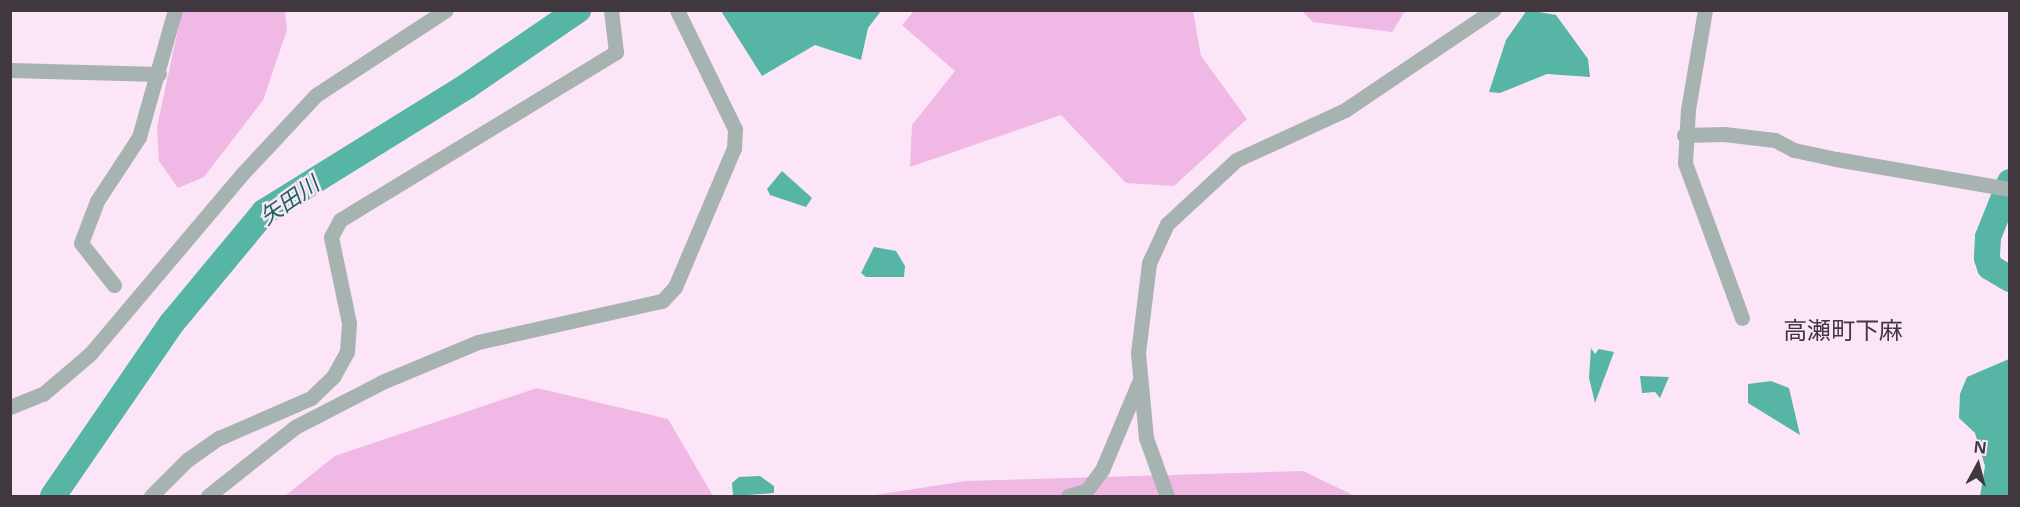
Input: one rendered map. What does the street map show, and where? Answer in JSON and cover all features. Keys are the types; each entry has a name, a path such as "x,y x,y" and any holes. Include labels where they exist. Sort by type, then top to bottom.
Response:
{"street":[{"path":"114,285 81,243 97,201 139,137 159,74 175,10"},
{"path":"10,407 43,394 83,362 243,173 316,95 446,10"},
{"path":"151,496 187,460 219,438 311,398 333,377 347,352 349,323 331,237 340,220 616,52 611,10"},
{"path":"1167,496 1146,438 1140,379 1144,290 1167,224 1236,160 1345,110 1493,10"},
{"path":"1705,10 1684,135 1685,163 1742,318"},
{"path":"208,496 295,427 382,382 478,342 662,301 675,287 734,148 735,129 680,16"},
{"path":"10,70 159,74"},
{"path":"1684,135 1724,134 1775,140 1794,150 1836,159 2010,189"},
{"path":"1068,496 1086,491 1102,470 1140,379"}],"shaded area":[{"path":"1527,10 1556,15 1588,59 1590,77 1547,74 1500,93 1489,92 1506,40"},
{"path":"182,11 285,11 287,30 263,100 204,177 178,188 159,161 157,127"},
{"path":"721,11 881,11 868,28 861,60 815,45 762,76"},
{"path":"914,11 1193,11 1201,56 1247,119 1174,186 1126,183 1061,115 910,167 912,125 955,71 902,25"},
{"path":"1302,11 1405,11 1392,32 1313,22"},
{"path":"782,171 812,198 806,207 770,195 767,189"},
{"path":"874,247 896,251 905,266 904,277 866,277 861,273"},
{"path":"1591,348 1595,354 1599,349 1614,352 1595,403 1589,378"},
{"path":"2009,359 2009,496 1980,496 1985,466 1975,433 1959,418 1960,394 1967,377"},
{"path":"1640,376 1669,377 1660,398 1655,392 1642,393"},
{"path":"1771,381 1789,388 1800,435 1748,403 1748,384"},
{"path":"537,388 668,419 713,496 285,496 335,456"},
{"path":"1303,471 1355,496 869,496 966,481"},
{"path":"760,476 774,486 774,493 733,496 732,483 739,477"}],"waterway":[{"name":"矢田川","path":"53,496 172,323 264,212 467,86 578,10"},
{"path":"2010,182 1988,237 1987,258 1990,267 2010,279"}],"district":[{"name":"高瀬町下麻","path":"1843,330"}]}
